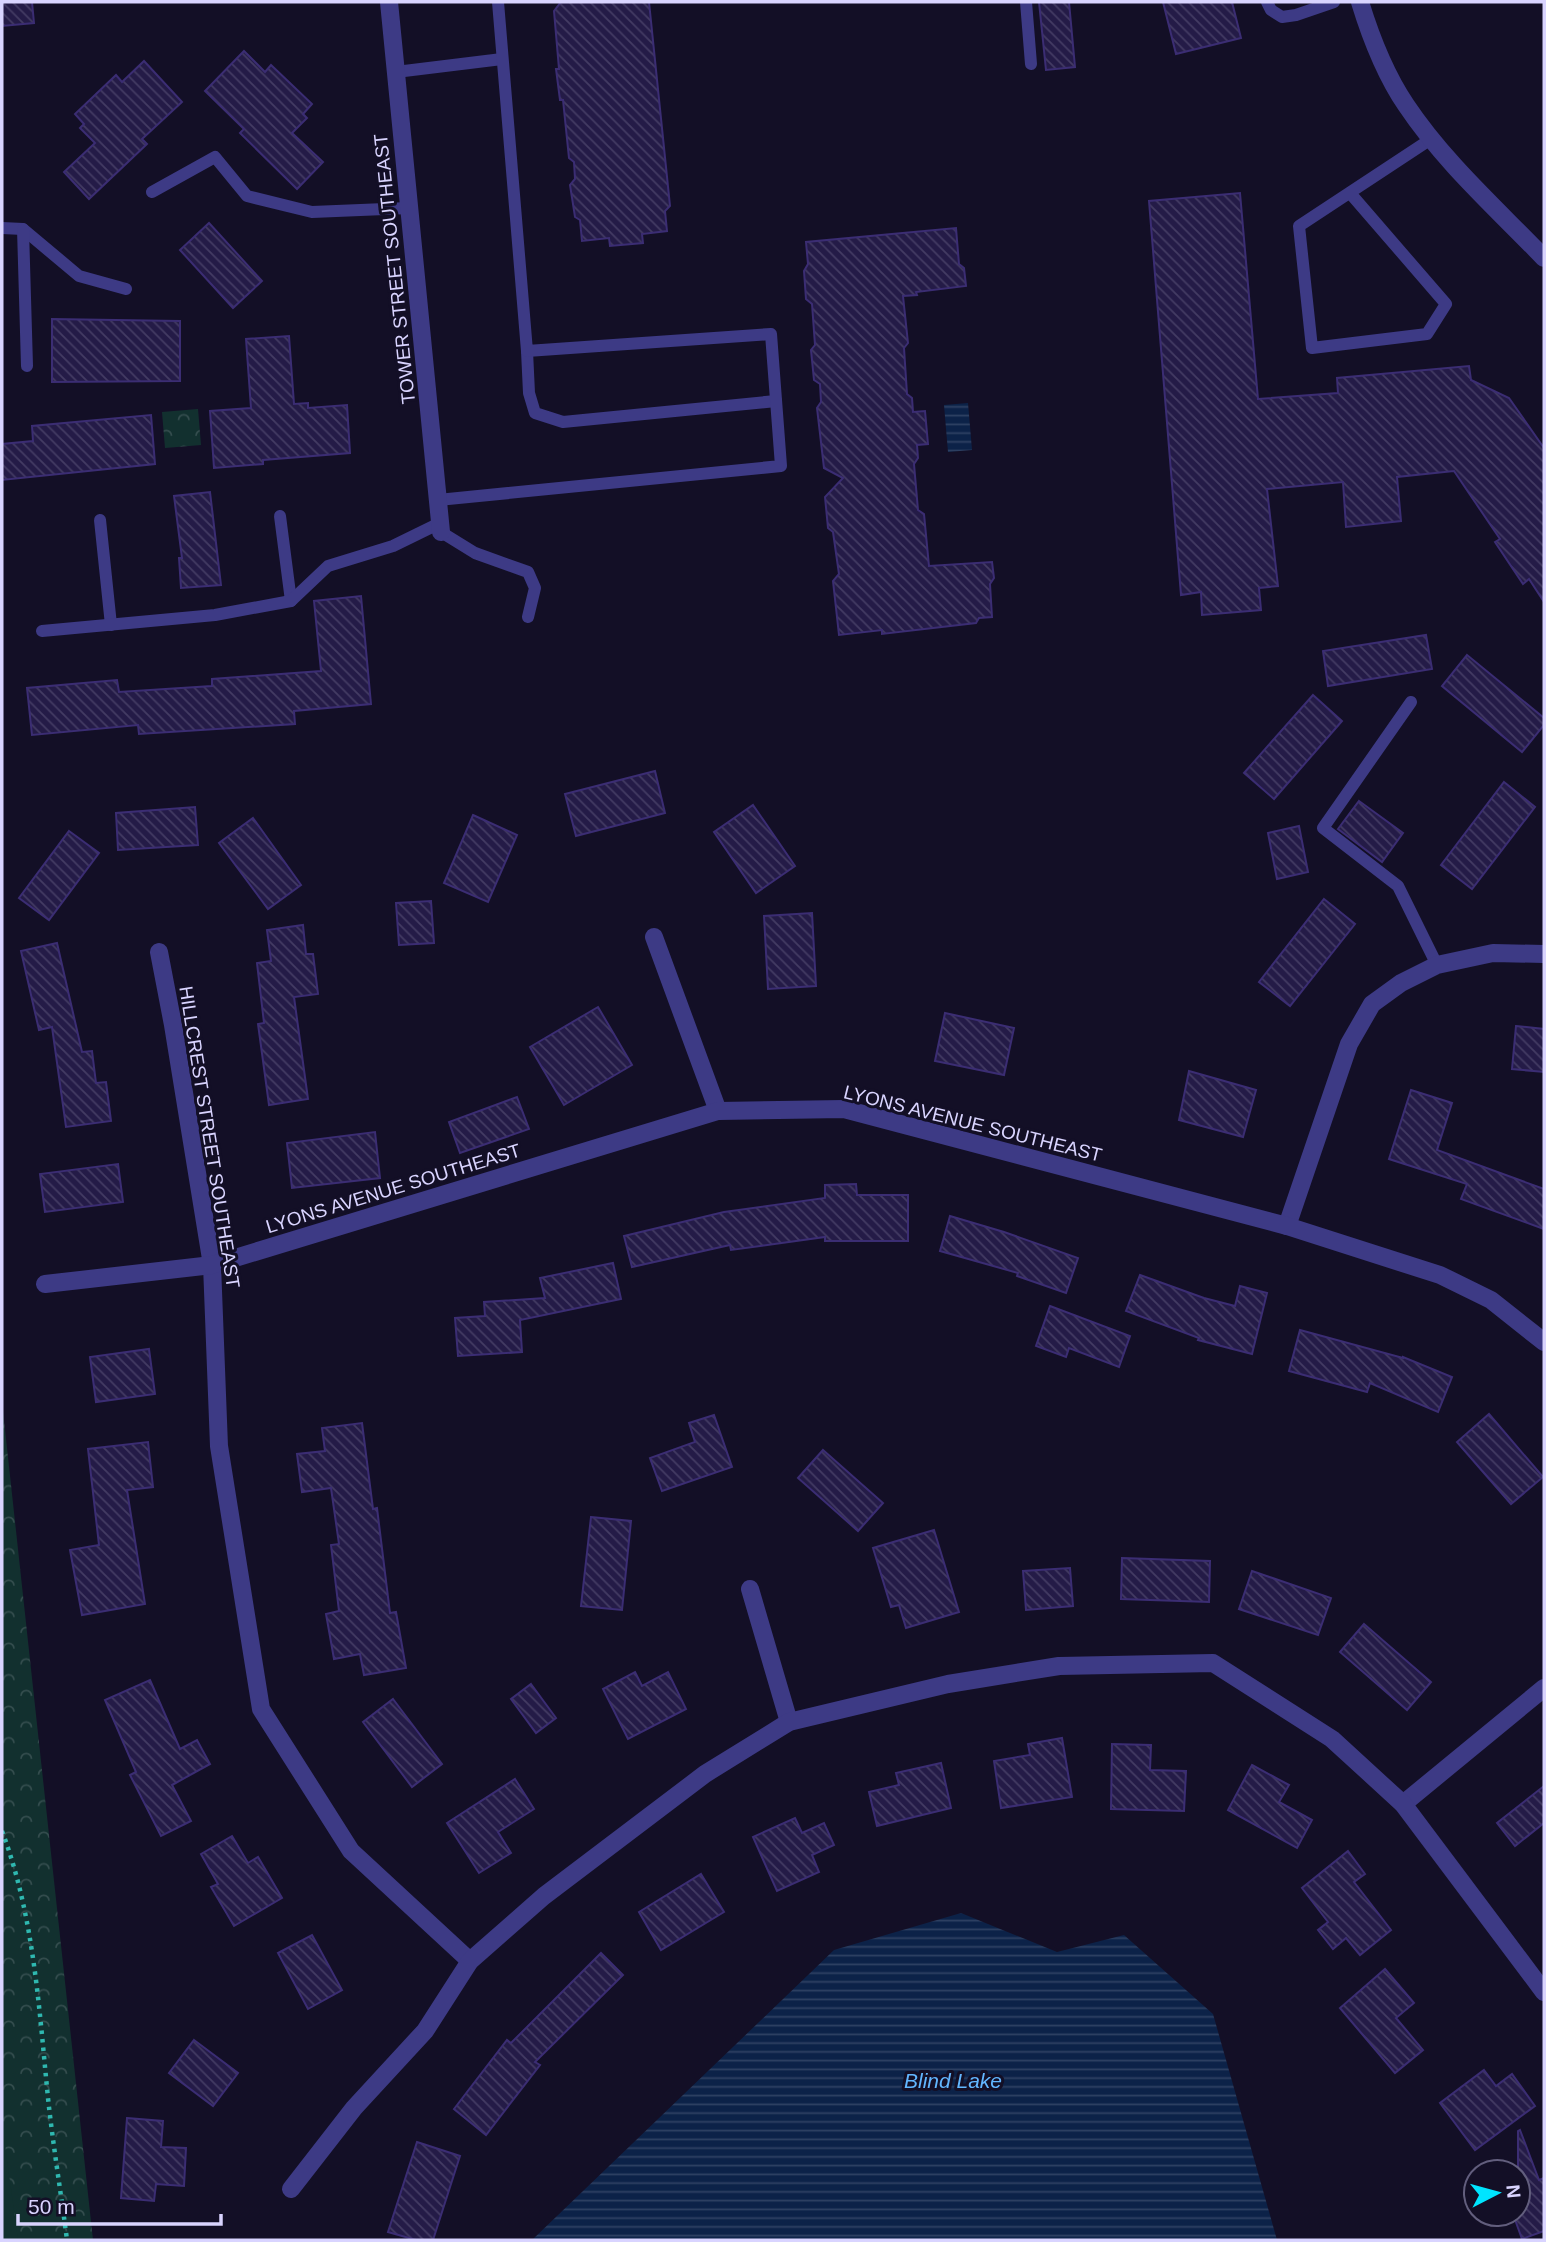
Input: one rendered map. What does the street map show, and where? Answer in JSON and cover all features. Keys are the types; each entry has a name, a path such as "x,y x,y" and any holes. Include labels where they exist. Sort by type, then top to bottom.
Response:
{"street":[{"name":"TOWER STREET SOUTHEAST","path":"389,2 441,528"},
{"path":"1360,2 1385,70 1405,104 1431,139 1544,258"},
{"path":"653,937 718,1111"},
{"name":"HILLCREST STREET SOUTHEAST","path":"159,952 212,1265 219,1446 261,1709 351,1850 470,1961"},
{"path":"1287,1226 1349,1044 1372,1004 1401,983 1437,965 1493,953 1544,954"},
{"name":"LYONS AVENUE SOUTHEAST","path":"45,1284 212,1265 718,1111 844,1109 1287,1226 1440,1275 1491,1300 1544,1342"},
{"path":"750,1589 789,1722"},
{"path":"290,2189 354,2108 425,2031 470,1961 544,1896 705,1774 789,1722 948,1684 1059,1665 1213,1663 1332,1739 1403,1804 1544,1992"},
{"path":"1403,1804 1544,1688"}],"lane":[{"path":"498,2 529,393 535,413 563,422 776,401"},
{"path":"1026,2 1031,64"},
{"path":"1266,2 1271,10 1282,17 1334,2"},
{"path":"396,72 502,59"},
{"path":"1350,192 1446,304 1427,334 1312,348 1299,226 1350,192 1431,139"},
{"path":"152,192 215,157 247,196 312,212 409,208"},
{"path":"2,228 23,229 79,276 126,289"},
{"path":"23,229 27,366"},
{"path":"438,500 781,466 771,334 527,351"},
{"path":"280,516 290,601"},
{"path":"100,520 111,625"},
{"path":"42,631 215,615 290,601 327,566 393,547 441,528 475,553 528,572 536,588 528,617"},
{"path":"1410,702 1323,828 1398,886 1437,965"}],"path":[{"path":"2,1831 23,1904 35,1968 50,2115 67,2240"}],"green space":[{"path":"198,409 201,445 165,448 162,412"},
{"path":"2,1402 93,2240 2,2240"},
{"path":"2,2123 18,2240 2,2240"}],"water":[{"path":"968,403 972,450 948,452 944,405"},
{"name":"Blind Lake","path":"961,1913 1057,1952 1124,1935 1213,2014 1277,2240 532,2240 834,1950"}],"building":[{"path":"2,2 32,2 34,23 2,26"},
{"path":"561,2 649,2 670,206 665,211 667,231 642,234 643,243 610,246 609,238 582,241 580,220 575,217 570,185 575,179 574,162 569,158 563,100 560,100 556,69 559,69 554,11"},
{"path":"1039,2 1069,2 1075,67 1046,70"},
{"path":"1163,2 1232,2 1241,38 1176,54"},
{"path":"244,51 265,72 271,65 312,104 303,114 307,118 292,133 323,162 297,189 240,133 244,129 205,91"},
{"path":"144,61 182,102 142,139 147,144 89,199 64,172 95,143 80,128 84,124 75,114 116,75 122,82"},
{"path":"1240,193 1258,399 1338,393 1337,378 1469,366 1471,380 1509,398 1544,448 1544,602 1529,579 1523,584 1495,542 1500,539 1454,471 1397,477 1401,521 1346,527 1343,482 1267,489 1278,586 1259,588 1261,610 1202,615 1201,592 1181,595 1149,201"},
{"path":"209,223 262,281 233,308 180,250"},
{"path":"956,228 959,264 964,268 966,286 903,296 908,343 904,348 907,394 912,398 913,412 925,411 928,444 917,445 918,458 914,464 918,510 924,514 929,566 992,562 992,617 979,618 976,623 882,634 882,630 839,635 833,581 839,574 833,532 828,528 825,497 843,478 824,468 817,408 821,402 820,384 814,380 811,350 815,345 812,304 806,299 806,242"},
{"path":"52,319 180,321 180,381 52,382"},
{"path":"289,336 294,404 308,403 308,408 347,405 350,453 263,460 263,464 214,468 210,411 251,408 246,339"},
{"path":"151,415 155,464 2,480 2,444 33,441 32,426"},
{"path":"210,492 221,585 181,588 179,558 182,558 174,496"},
{"path":"361,596 371,704 294,711 295,724 139,734 138,725 32,735 27,688 117,680 119,692 212,686 212,679 321,671 314,601"},
{"path":"1426,635 1432,669 1328,686 1323,651"},
{"path":"1467,655 1544,718 1544,725 1522,752 1442,686"},
{"path":"1313,695 1342,721 1274,799 1244,773"},
{"path":"655,771 665,813 576,836 565,794"},
{"path":"1504,782 1535,807 1472,889 1441,865"},
{"path":"1359,801 1403,833 1382,862 1338,829"},
{"path":"753,805 795,866 756,893 714,832"},
{"path":"195,807 198,845 118,850 116,813"},
{"path":"473,815 517,835 488,902 444,883"},
{"path":"253,818 301,885 268,909 219,843"},
{"path":"1299,826 1308,872 1277,879 1268,833"},
{"path":"69,831 99,853 49,920 19,898"},
{"path":"1324,899 1355,924 1290,1006 1259,982"},
{"path":"431,901 434,943 399,945 396,903"},
{"path":"812,913 816,986 768,989 764,916"},
{"path":"303,925 306,954 313,954 318,994 294,997 308,1099 269,1105 258,1024 264,1023 257,963 271,961 267,930"},
{"path":"57,943 82,1052 92,1051 96,1083 106,1082 111,1121 66,1127 52,1027 39,1030 21,951"},
{"path":"598,1007 632,1065 564,1105 530,1047"},
{"path":"945,1013 1014,1028 1004,1075 935,1061"},
{"path":"1516,1026 1544,1029 1544,1072 1512,1069"},
{"path":"1189,1071 1256,1090 1243,1137 1179,1120"},
{"path":"1411,1090 1452,1103 1437,1150 1544,1189 1544,1229 1461,1199 1467,1184 1389,1159"},
{"path":"517,1097 529,1129 460,1153 449,1122"},
{"path":"375,1132 380,1178 292,1188 287,1143"},
{"path":"118,1164 123,1202 45,1212 40,1174"},
{"path":"856,1184 857,1195 908,1195 908,1241 825,1241 825,1237 731,1250 730,1245 632,1267 624,1236 724,1212 825,1198 825,1185"},
{"path":"950,1216 1078,1258 1066,1293 1017,1276 1018,1273 940,1251"},
{"path":"613,1263 621,1299 520,1320 522,1352 458,1356 455,1318 485,1316 484,1302 545,1298 540,1278"},
{"path":"1140,1275 1235,1306 1240,1286 1267,1293 1252,1354 1198,1340 1199,1338 1126,1311"},
{"path":"1050,1306 1130,1336 1119,1367 1069,1348 1066,1357 1036,1346"},
{"path":"1300,1330 1403,1357 1452,1377 1438,1412 1370,1383 1367,1392 1289,1371"},
{"path":"149,1349 155,1394 96,1402 90,1357"},
{"path":"1489,1414 1543,1477 1511,1504 1457,1442"},
{"path":"714,1415 732,1467 662,1491 650,1458 695,1442 689,1423"},
{"path":"362,1423 373,1509 377,1508 390,1613 396,1612 406,1668 364,1675 360,1654 334,1659 326,1614 339,1611 331,1545 339,1544 331,1488 302,1492 297,1454 325,1451 322,1428"},
{"path":"148,1442 153,1487 127,1490 145,1604 82,1615 70,1550 99,1545 88,1449"},
{"path":"823,1450 883,1503 858,1531 798,1478"},
{"path":"591,1517 631,1521 622,1610 581,1606"},
{"path":"934,1530 959,1612 906,1628 899,1605 891,1607 873,1548"},
{"path":"1122,1558 1210,1561 1209,1602 1121,1599"},
{"path":"1070,1568 1073,1606 1026,1610 1023,1571"},
{"path":"1252,1571 1331,1598 1318,1635 1239,1609"},
{"path":"1364,1624 1431,1682 1407,1710 1340,1652"},
{"path":"635,1672 642,1686 668,1672 686,1709 628,1739 603,1689"},
{"path":"150,1680 180,1749 197,1740 210,1764 172,1785 191,1821 161,1836 130,1775 136,1772 105,1700"},
{"path":"531,1684 556,1718 536,1733 511,1699"},
{"path":"393,1699 442,1764 412,1787 363,1722"},
{"path":"1062,1738 1072,1797 1001,1808 994,1761 1030,1755 1028,1744"},
{"path":"1112,1744 1151,1745 1150,1770 1186,1771 1184,1811 1111,1809"},
{"path":"941,1763 951,1808 877,1826 869,1792 899,1785 896,1773"},
{"path":"1252,1765 1289,1785 1279,1802 1312,1820 1297,1848 1228,1810"},
{"path":"515,1779 534,1809 498,1832 511,1853 479,1873 447,1823"},
{"path":"1544,1786 1544,1823 1515,1846 1497,1823"},
{"path":"795,1818 802,1833 824,1823 834,1845 812,1855 819,1872 777,1891 753,1837"},
{"path":"232,1836 248,1863 258,1857 282,1898 234,1926 211,1887 218,1884 201,1854"},
{"path":"1348,1851 1365,1874 1354,1882 1391,1930 1360,1955 1346,1938 1333,1949 1318,1930 1328,1922 1302,1888"},
{"path":"701,1874 724,1912 661,1950 639,1912"},
{"path":"312,1935 342,1990 308,2009 278,1953"},
{"path":"601,1953 623,1975 535,2062 540,2065 486,2135 454,2109 507,2040 511,2043"},
{"path":"1385,1969 1414,2003 1396,2018 1423,2050 1395,2073 1340,2008"},
{"path":"194,2040 238,2073 213,2106 169,2073"},
{"path":"1484,2070 1496,2086 1512,2074 1535,2106 1475,2150 1440,2103"},
{"path":"127,2118 163,2121 161,2147 186,2148 184,2186 156,2184 154,2201 121,2198"},
{"path":"1520,2130 1531,2158 1518,2158"},
{"path":"417,2142 460,2156 433,2240 416,2240 388,2232"},
{"path":"1532,2162 1539,2180 1544,2178 1544,2231 1522,2239 1518,2228 1532,2228"}]}
